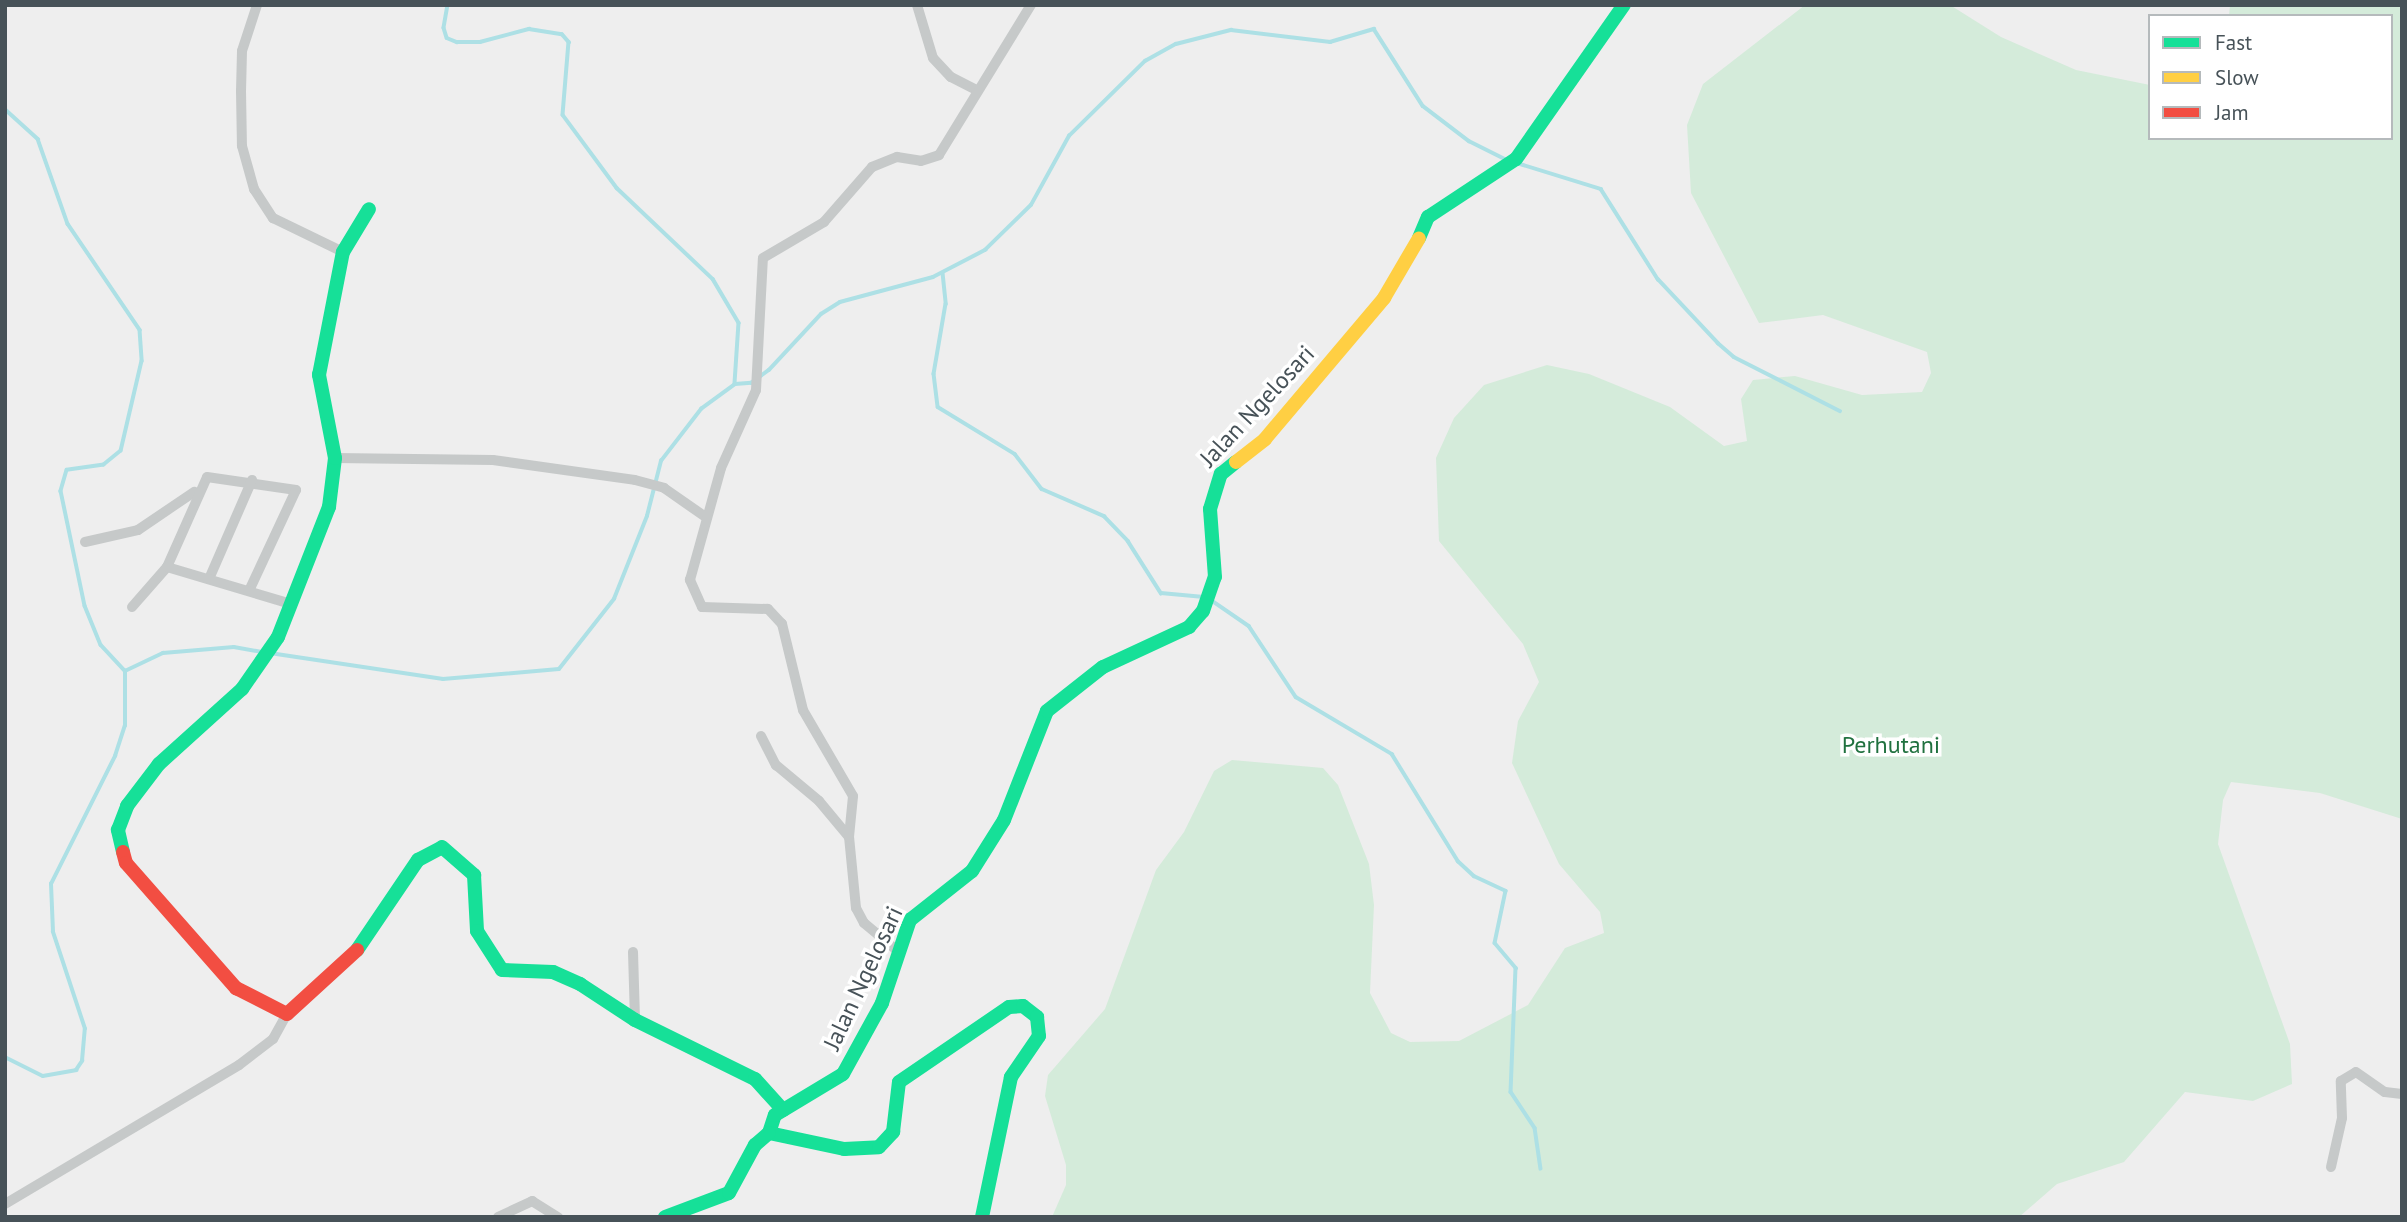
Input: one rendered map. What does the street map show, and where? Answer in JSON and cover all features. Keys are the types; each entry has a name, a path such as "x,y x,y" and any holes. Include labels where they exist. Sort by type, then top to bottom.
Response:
{"street":[{"path":"257,5 242,51 241,91 243,146 254,189 273,218 343,252"},
{"path":"917,5 933,58 951,77 976,90"},
{"path":"900,953 864,923 856,908 849,837 853,796 803,710 788,637 775,614 760,607 713,611 694,600 690,580 720,468 756,390 763,258 824,222 872,167 897,157 921,161 939,155 976,90 1031,5"},
{"name":"Jalan Ngelosari","path":"783,1110 829,1087 843,1073 882,1003 917,910 958,886 1004,820 1047,711 1103,667 1189,627 1203,611 1212,593 1218,559 1211,497 1221,474 1265,439 1384,298 1401,276 1428,217 1511,163 1624,5"},
{"path":"287,1014 236,988 125,863 119,846 127,806 159,764 243,689 278,637 291,604 329,507 335,458 319,375 343,252 369,209"},
{"path":"335,458 493,460 635,480 664,488 707,518"},
{"path":"132,607 167,567 197,490 207,477 252,480 296,490 249,591"},
{"path":"209,579 252,480"},
{"path":"85,541 138,530 197,490"},
{"path":"167,567 291,604"},
{"path":"761,736 776,765 819,801 849,837"},
{"path":"5,1204 239,1065 273,1039 287,1014 366,942 418,860 442,847 474,875 477,931 502,970 553,972 635,1020 755,1079 783,1110 772,1121 769,1133 755,1145 729,1193 665,1217"},
{"path":"633,952 635,1020"},
{"path":"769,1133 844,1149 879,1147 893,1132 899,1082 1001,1012 1023,1006 1037,1017 1039,1036 1011,1077 982,1217"},
{"path":"2331,1167 2342,1118 2341,1081 2348,1073 2385,1092 2402,1094"},
{"path":"498,1217 533,1201 558,1217"}],"green space":[{"name":"Perhutani","path":"1805,5 1950,5 2001,37 2076,70 2148,85 2148,140 2393,140 2393,14 2229,14 2230,5 2402,5 2402,819 2320,793 2231,782 2223,800 2218,844 2290,1044 2292,1084 2253,1101 2185,1092 2124,1162 2057,1184 2019,1217 1052,1217 1066,1185 1066,1165 1045,1096 1048,1075 1105,1009 1156,870 1184,832 1214,771 1232,760 1323,768 1338,785 1369,864 1374,905 1370,993 1391,1033 1410,1042 1459,1041 1528,1005 1565,948 1604,933 1600,912 1559,864 1512,763 1518,721 1539,682 1523,644 1439,541 1436,458 1454,418 1484,385 1547,365 1589,374 1670,407 1724,446 1747,441 1741,399 1753,380 1795,376 1862,395 1922,392 1931,373 1927,352 1823,315 1759,323 1691,193 1687,125 1703,84"}],"waterway":[{"path":"448,5 444,28 447,38 457,42 480,42 529,29 562,34 569,42 563,115 617,188 713,279 739,323 735,384"},
{"path":"270,653 443,679 559,669 614,599 647,516 661,461 701,409 735,384 751,383 769,370 821,314 840,302 933,277 985,250 1031,205 1069,136 1145,61 1176,44 1231,30 1330,42 1374,29 1423,106 1469,141 1507,160"},
{"path":"5,109 38,139 68,224 140,330 142,361 121,451 104,465 67,470 61,491 85,606 101,645 125,671"},
{"path":"1517,163 1601,189 1658,279 1718,343 1734,357 1840,411"},
{"path":"943,273 946,304 934,374 938,407 1015,454 1042,489 1104,516 1128,541 1161,593 1204,597"},
{"path":"1211,600 1249,626 1296,697 1392,754 1458,861 1474,876 1506,891 1495,943 1516,968 1511,1092 1535,1128 1541,1169"},
{"path":"5,1057 43,1076 76,1070 82,1061 85,1029 53,932 51,884 115,756 125,726 125,671 163,653 234,647 262,652"}],"traffic: fast":[{"path":"1419,238 1428,217 1516,159 1624,5"},
{"path":"123,852 118,830 127,806 159,764 242,689 278,637 329,507 335,458 319,375 343,252 369,209"},
{"path":"769,1133 775,1115 843,1074 882,1003 910,920 972,871 1004,820 1047,711 1103,667 1189,627 1203,611 1215,577 1210,509 1221,474 1236,462"},
{"path":"357,950 418,860 442,847 474,875 477,931 502,970 553,972 580,984 635,1020 755,1079 783,1110"},
{"path":"769,1133 844,1149 879,1147 893,1132 899,1082 1009,1007 1023,1006 1037,1017 1039,1036 1011,1077 982,1217"},
{"path":"665,1217 729,1193 755,1145 769,1133"}],"traffic: slow":[{"path":"1236,462 1265,439 1384,298 1419,238"}],"traffic: jam":[{"path":"123,852 126,863 236,988 287,1014 357,950"}]}
